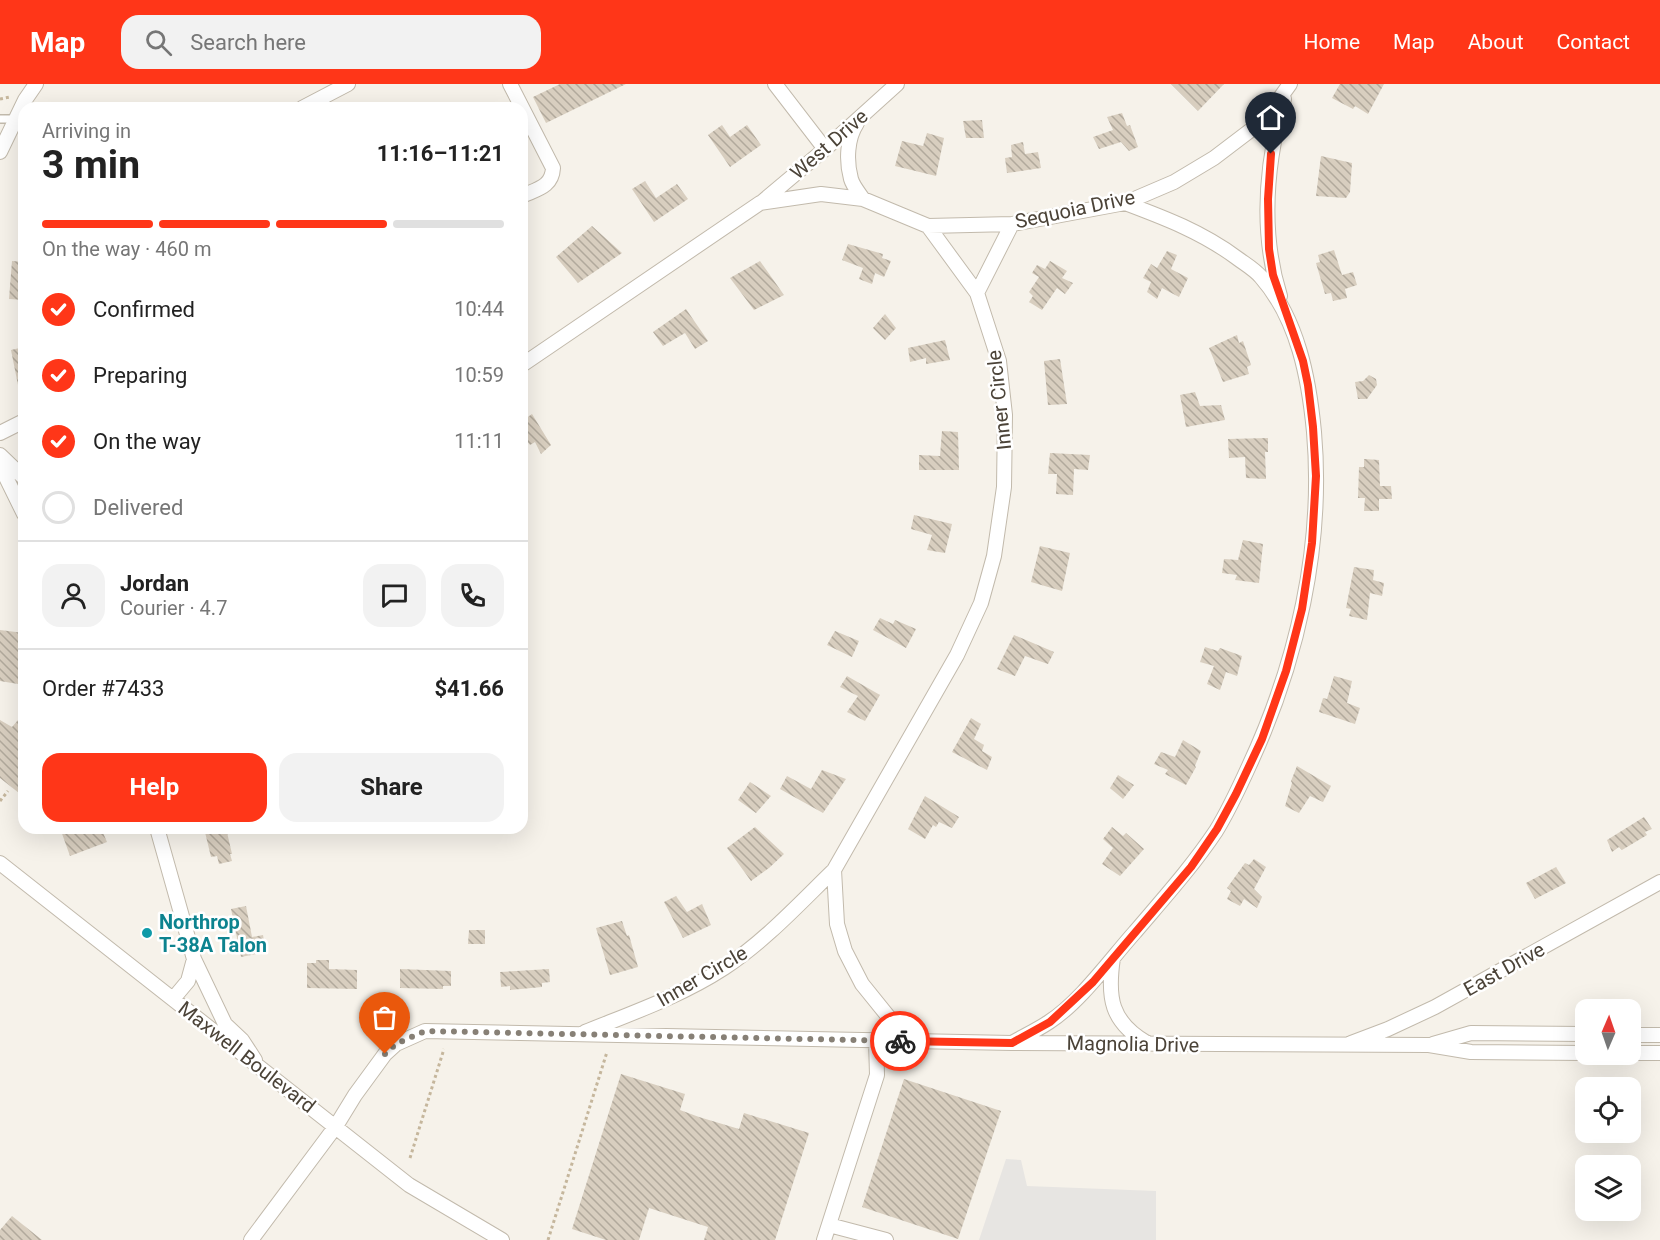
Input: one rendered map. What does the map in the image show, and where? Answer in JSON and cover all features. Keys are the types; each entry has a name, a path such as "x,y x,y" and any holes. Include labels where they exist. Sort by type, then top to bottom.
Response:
{"street":[{"path":"26,102 36,84"},
{"path":"314,102 348,84"},
{"path":"510,84 519,102"},
{"path":"775,84 825,149"},
{"name":"West Drive","path":"760,203 825,149 897,84"},
{"path":"1012,1043 1050,1022 1093,982 1191,867 1217,829 1236,794 1262,739 1286,671 1302,609 1312,543 1316,476 1314,432 1308,385 1303,361 1273,275 1269,249 1268,199 1273,138 1288,88"},
{"name":"Sequoia Drive","path":"928,226 1012,224 1125,203 1174,182 1214,158 1264,120 1288,88"},
{"path":"0,152 18,116"},
{"path":"861,116 853,130 849,145 852,180 863,199"},
{"path":"528,119 553,168 553,177 549,183 528,193"},
{"path":"528,360 760,203 821,194 863,199 928,226"},
{"path":"1125,203 1182,225 1218,243 1260,276 1286,315"},
{"path":"977,293 1012,224"},
{"name":"Inner Circle","path":"580,1034 678,994 723,969 770,933 834,870 957,655 981,603 994,556 1004,487 1005,415 999,361 977,293 928,226"},
{"path":"0,433 18,424"},
{"path":"0,455 18,472"},
{"path":"0,465 18,502"},
{"path":"160,834 194,959 225,1024 242,1040 261,1069"},
{"name":"Maxwell Boulevard","path":"0,863 409,1185 502,1240"},
{"path":"834,870 837,924 845,951 862,984 908,1041"},
{"name":"East Drive","path":"1342,1046 1388,1029 1435,1007 1660,882"},
{"path":"1113,957 1109,982 1115,1011 1122,1023 1133,1034 1149,1044"},
{"path":"173,999 188,981 194,959"},
{"name":"Magnolia Drive","path":"251,1240 336,1126 385,1054 396,1044 425,1031 1012,1043 1429,1045 1470,1052 1575,1053"},
{"name":"Magnolia Drive","path":"1429,1045 1471,1033 1575,1034"},
{"path":"1641,1035 1658,1035"},
{"path":"824,1240 877,1075 876,1040"},
{"path":"1641,1053 1658,1053"},
{"path":"829,1225 886,1240"}],"lane":[{"path":"0,118 16,119"},
{"path":"1658,1035 1658,1053"}],"path":[{"path":"0,801 8,791"},
{"path":"410,1158 444,1049"},
{"path":"548,1240 607,1052"}],"shaded area":[{"path":"1006,1159 1021,1160 1027,1186 1156,1191 1156,1240 979,1240"}],"building":[{"path":"560,84 626,84 546,123 533,97"},
{"path":"1171,84 1224,84 1198,111"},
{"path":"1340,84 1384,84 1368,114 1355,106 1353,109 1332,98"},
{"path":"1122,113 1127,126 1130,125 1138,147 1129,151 1121,142 1099,149 1093,137 1113,130 1107,117"},
{"path":"982,120 984,138 966,138 963,121"},
{"path":"722,125 730,137 747,125 761,145 730,167 708,135"},
{"path":"927,133 944,138 936,176 895,166 902,141 923,146"},
{"path":"1023,142 1025,154 1038,152 1041,168 1007,173 1005,158 1012,157 1011,145"},
{"path":"1321,156 1352,163 1350,192 1346,198 1316,196"},
{"path":"645,181 656,198 677,184 688,199 654,222 632,189"},
{"path":"592,226 622,253 578,283 556,257"},
{"path":"848,244 883,254 882,258 891,261 884,277 875,273 872,284 859,279 863,268 842,260"},
{"path":"1334,250 1342,275 1353,272 1357,285 1345,289 1347,298 1333,301 1331,293 1325,294 1316,263 1320,262 1318,255"},
{"path":"1167,251 1177,255 1171,269 1188,278 1179,297 1162,288 1157,299 1147,292 1151,282 1143,278 1151,264 1157,268"},
{"path":"12,261 18,262 18,300 9,299"},
{"path":"760,261 784,295 754,310 730,278"},
{"path":"1050,261 1067,271 1062,278 1073,283 1065,294 1057,288 1042,310 1029,302 1033,296 1029,292 1039,277 1032,273 1037,265 1045,269"},
{"path":"686,309 708,341 695,349 685,333 663,346 653,332"},
{"path":"885,314 896,328 885,340 873,328"},
{"path":"1237,335 1239,343 1243,341 1251,365 1247,367 1249,374 1223,382 1209,348"},
{"path":"945,340 950,360 926,364 926,358 910,362 908,348"},
{"path":"18,348 18,385 11,350"},
{"path":"1060,359 1067,404 1048,405 1044,361"},
{"path":"1369,375 1376,379 1377,385 1367,399 1358,399 1355,382 1363,381"},
{"path":"1195,392 1200,406 1221,405 1225,420 1186,427 1180,395"},
{"path":"532,414 551,445 541,454 535,442 530,445 528,442 528,417"},
{"path":"942,431 958,432 959,470 919,470 919,455 940,456"},
{"path":"1268,438 1268,452 1265,452 1266,479 1246,478 1245,457 1229,458 1228,439"},
{"path":"1050,453 1090,455 1088,470 1074,469 1073,495 1056,494 1057,474 1048,474"},
{"path":"1364,459 1379,460 1380,486 1391,486 1392,499 1379,499 1379,511 1364,511 1365,498 1358,498 1359,467 1364,467"},
{"path":"914,515 952,524 945,553 927,550 932,535 911,529"},
{"path":"1243,540 1263,544 1259,583 1235,580 1237,575 1222,573 1224,559 1238,560"},
{"path":"1040,546 1070,553 1062,591 1031,582"},
{"path":"1354,567 1374,570 1373,580 1384,583 1382,596 1370,593 1367,620 1349,616 1351,609 1346,608"},
{"path":"880,618 893,624 895,620 916,629 906,648 873,630"},
{"path":"0,630 18,632 18,684 0,681"},
{"path":"835,631 859,641 852,657 827,645"},
{"path":"1014,635 1054,652 1048,664 1025,656 1015,676 997,669"},
{"path":"1205,647 1218,651 1220,648 1242,656 1237,676 1226,672 1220,690 1207,684 1214,666 1200,662"},
{"path":"847,676 880,695 865,721 847,712 858,696 840,687"},
{"path":"1334,676 1352,681 1347,703 1360,708 1355,724 1319,712 1323,698 1327,699"},
{"path":"971,718 981,724 974,739 984,745 982,751 992,757 987,770 952,752"},
{"path":"0,720 12,727 18,720 18,792 0,778"},
{"path":"1183,740 1201,751 1196,767 1186,785 1165,774 1168,770 1154,764 1161,752 1175,757"},
{"path":"1297,766 1331,786 1323,802 1310,796 1299,813 1285,806"},
{"path":"822,770 846,779 823,813 780,789 787,776 811,789"},
{"path":"1118,775 1134,785 1123,799 1110,788"},
{"path":"750,782 771,796 756,813 738,800"},
{"path":"925,796 959,817 952,828 939,822 936,827 933,825 925,839 908,829"},
{"path":"1644,817 1652,829 1645,832 1647,835 1622,850 1619,847 1612,852 1607,840"},
{"path":"755,827 784,854 751,881 727,848"},
{"path":"1112,827 1123,836 1126,833 1144,849 1120,876 1102,864 1113,848 1103,839"},
{"path":"62,834 104,834 107,842 70,856"},
{"path":"205,834 227,834 232,861 219,864 217,856 211,857"},
{"path":"1254,859 1266,867 1254,889 1262,897 1257,908 1244,899 1240,906 1227,899 1231,891 1227,888 1245,863 1249,865"},
{"path":"1556,867 1566,883 1535,899 1526,883"},
{"path":"676,896 687,912 702,904 711,925 683,938 664,902"},
{"path":"246,906 252,937 263,935 266,952 241,957 231,909"},
{"path":"622,921 627,936 629,935 638,967 610,975 596,928"},
{"path":"469,930 485,930 485,944 468,944"},
{"path":"316,960 329,960 329,969 357,970 357,989 307,988 307,963 316,963"},
{"path":"400,969 451,971 451,986 443,986 443,989 400,988"},
{"path":"549,969 550,982 542,983 542,987 510,990 510,986 501,987 500,972"},
{"path":"621,1074 685,1094 680,1110 699,1117 739,1129 744,1113 809,1133 775,1240 704,1240 708,1227 649,1208 639,1240 606,1240 572,1229"},
{"path":"904,1079 1001,1111 958,1239 862,1207"},
{"path":"12,1216 42,1240 0,1240 0,1230"}],"way so far":[{"path":"385,1054 396,1044 425,1031 900,1041"}],"place":[{"name":"Northrop T-38A Talon","path":"147,933"}],"route":[{"path":"900,1041 1012,1043 1050,1022 1093,982 1191,867 1217,829 1262,739 1286,671 1302,609 1312,543 1316,476 1315,443 1308,385 1303,361 1273,275 1269,249 1268,199 1271,154"}]}
